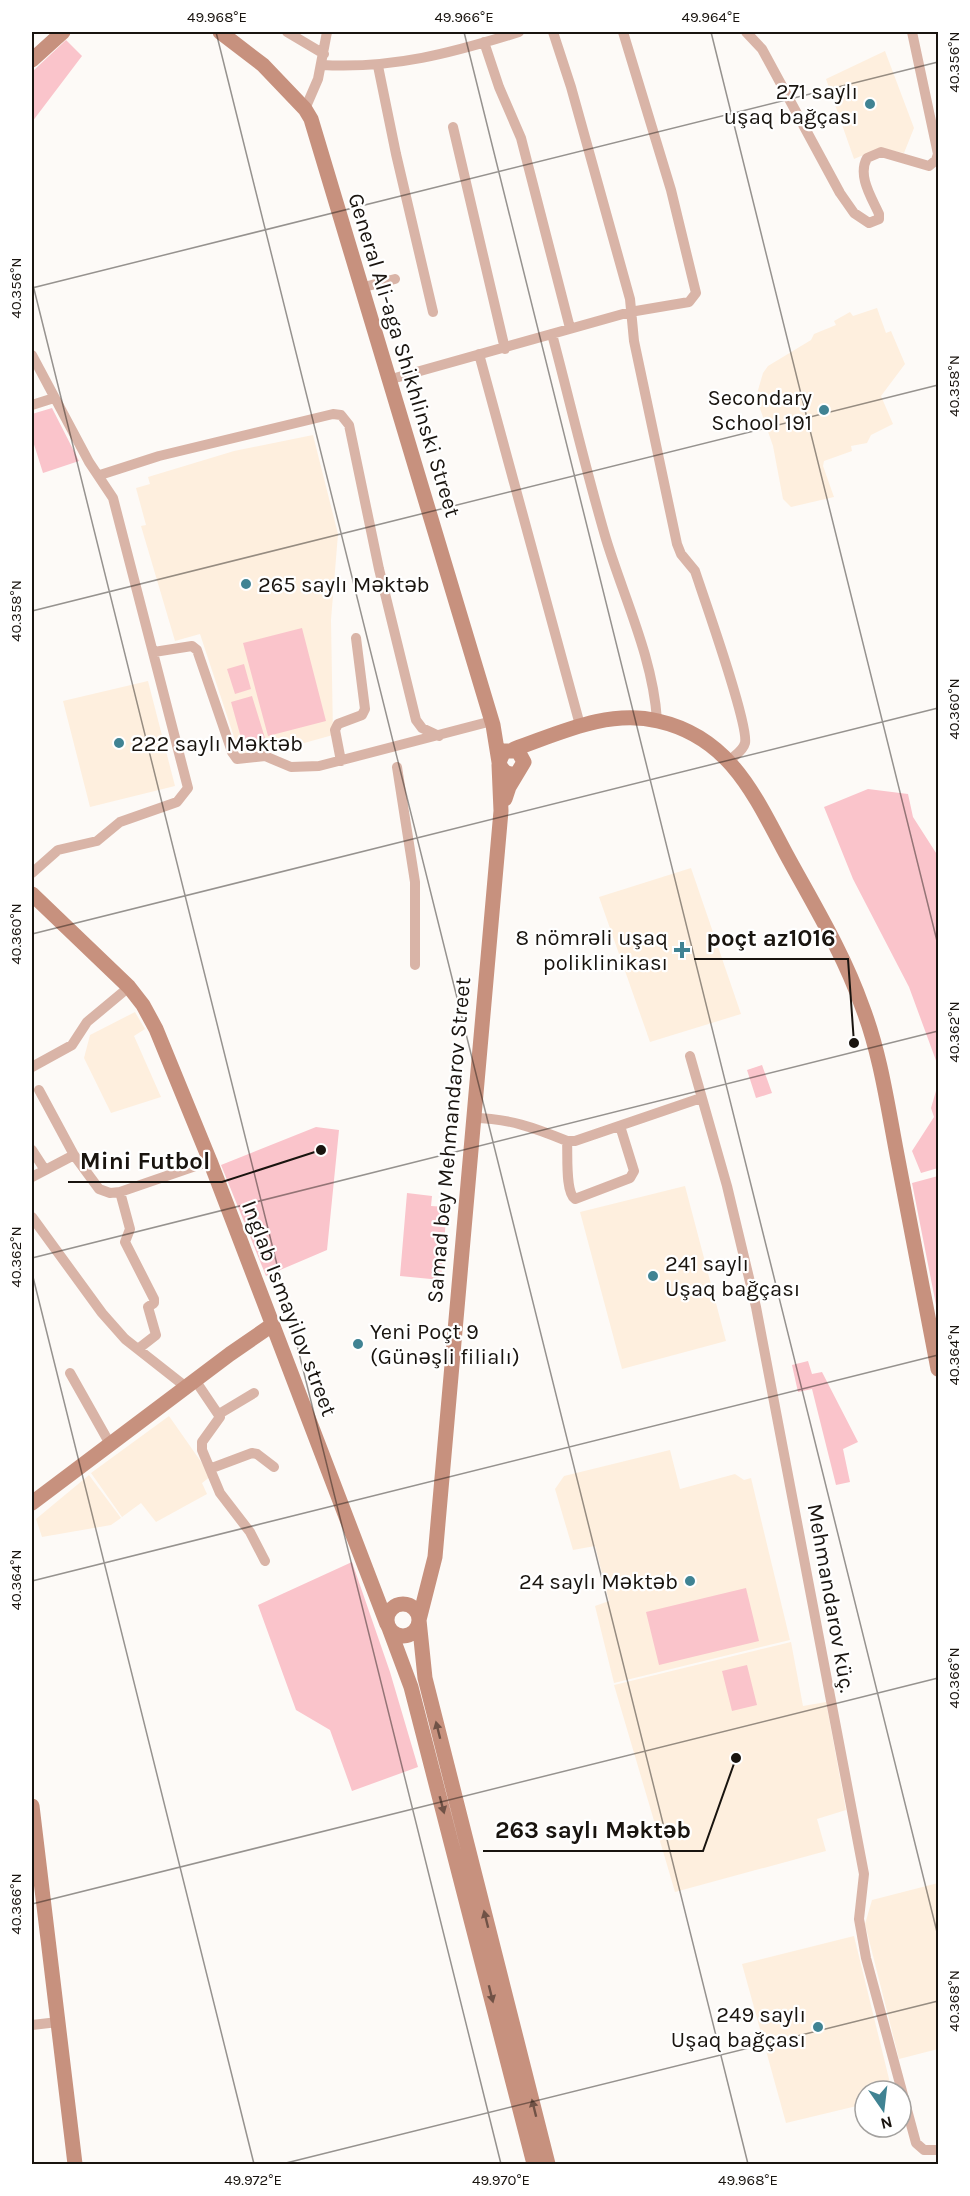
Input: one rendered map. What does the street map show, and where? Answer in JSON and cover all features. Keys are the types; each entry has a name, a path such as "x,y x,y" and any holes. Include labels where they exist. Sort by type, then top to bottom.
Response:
{"main road":[{"path":"32,60 63,32"},
{"name":"General Ali-aga Shikhlinski Street","path":"220,32 250,54 305,109 317,134 360,288 493,723"},
{"path":"520,770 505,772 499,764 501,754 580,725 620,719 657,720 694,734 730,760 770,826 831,938 863,1006 881,1072 939,1369"},
{"path":"493,723 523,758 520,770"},
{"path":"493,723 499,764 501,811"},
{"path":"501,811 509,786 546,738"},
{"name":"Samad bey Mehmandarov Street","path":"418,1620 431,1580 501,811"},
{"name":"Inglab Ismayilov street","path":"32,894 129,987 143,1005 156,1029 210,1161 388,1626"},
{"path":"32,1503 272,1325"},
{"path":"367,1575 386,1598 415,1610 425,1678 548,2164"},
{"path":"431,1580 416,1597 388,1613 388,1626 411,1686 534,2164"},
{"path":"388,1626 397,1635 407,1635 415,1630 418,1620"},
{"path":"32,1806 75,2164"}],"street":[{"path":"287,32 323,59 378,66 438,56 519,32"},
{"path":"305,109 315,91 327,32"},
{"path":"553,32 571,87 630,299 634,341 677,544 681,554 695,571 745,738 744,746 730,760"},
{"path":"388,380 479,354 505,349 630,312 689,302 696,293 671,190 623,32"},
{"path":"746,32 762,49 840,193 854,213 868,223 879,219 879,214 863,171 867,158 881,152 929,166 936,160 938,154 912,32"},
{"path":"484,42 499,87 521,138 570,328"},
{"path":"378,66 433,312"},
{"path":"453,127 505,349"},
{"path":"360,288 395,279"},
{"path":"552,334 607,540 635,622 656,705 657,720"},
{"path":"479,354 580,725"},
{"path":"32,355 89,462 108,486 117,511 188,789 183,797 120,822 98,841 58,850 32,873"},
{"path":"32,405 54,398"},
{"path":"100,475 214,441 333,414 341,416 349,425 379,569 416,720 422,728 438,736"},
{"path":"341,761 335,730 338,724 362,715 364,709 356,638"},
{"path":"154,652 192,646 197,650 232,752 237,759 265,756 291,767 319,766 493,723"},
{"path":"397,767 416,882 415,965"},
{"path":"32,1067 72,1045 87,1022 129,987"},
{"name":"Mehmandarov küç.","path":"690,1056 727,1186 756,1307 809,1576 864,1874 859,1919 866,1958 920,2148 939,2150"},
{"path":"39,1090 74,1155 99,1189 110,1193 120,1192 210,1161"},
{"path":"473,1118 523,1123 567,1141 620,1126 701,1098"},
{"path":"567,1141 569,1187 571,1196 575,1199 630,1178 634,1171 620,1126"},
{"path":"32,1150 45,1170"},
{"path":"32,1177 74,1155"},
{"path":"120,1192 130,1229 125,1242 154,1299 154,1303 148,1307 156,1335 138,1349"},
{"path":"32,1217 102,1313 138,1349 190,1384 219,1414"},
{"path":"70,1373 110,1444"},
{"path":"219,1414 254,1393"},
{"path":"219,1414 218,1422 201,1442 205,1458 212,1468 220,1493 250,1532 265,1561"},
{"path":"212,1468 252,1453 257,1454 274,1467"},
{"path":"32,2025 58,2022"}],"shaded area":[{"path":"66,40 82,56 32,122 32,72"},
{"name":"271 saylı uşaq bağçası","path":"885,51 914,128 904,153 880,148 854,159 826,79"},
{"name":"Secondary School 191","path":"877,308 886,333 891,331 905,364 881,396 893,424 871,435 867,443 851,446 852,451 824,461 823,466 834,497 791,507 783,499 773,446 756,397 763,373 768,366 811,340 814,334 836,325 834,321 850,312 853,316"},
{"path":"52,408 79,461 43,473 32,438 32,414"},
{"name":"265 saylı Məktəb","path":"313,435 338,534 331,620 333,735 286,748 240,755 200,634 175,641 141,526 146,525 136,488 150,484 148,477 234,451"},
{"path":"302,628 326,721 268,736 243,643"},
{"path":"244,664 251,689 235,694 227,669"},
{"name":"222 saylı Məktəb","path":"148,681 175,786 90,807 63,701"},
{"path":"252,696 265,738 243,745 231,702"},
{"path":"868,789 908,794 913,817 938,856 938,1066 909,987 853,879 824,807"},
{"path":"691,868 741,1014 650,1042 599,897"},
{"path":"135,1012 145,1029 134,1036 161,1097 111,1113 84,1058 90,1035"},
{"path":"762,1065 772,1093 756,1098 747,1070"},
{"path":"938,1084 938,1168 921,1173 912,1151 934,1117 931,1108"},
{"path":"316,1127 339,1130 327,1250 266,1276 221,1165"},
{"path":"938,1176 938,1315 912,1183"},
{"name":"241 saylı Uşaq bağçası","path":"685,1186 726,1341 622,1369 580,1212"},
{"path":"407,1193 432,1196 431,1206 447,1207 441,1280 400,1276"},
{"path":"808,1361 812,1374 822,1372 858,1442 843,1449 850,1482 836,1485 812,1389 798,1392 792,1365"},
{"path":"169,1416 211,1476 202,1483 207,1494 156,1522 141,1503 122,1517 91,1473"},
{"name":"24 saylı Məktəb","path":"670,1450 680,1489 735,1474 744,1480 751,1478 790,1640 614,1683 595,1606 609,1601 595,1546 573,1550 555,1489 564,1476"},
{"path":"89,1475 121,1518 111,1525 42,1537 36,1519"},
{"path":"352,1562 390,1672 418,1767 352,1791 330,1730 296,1710 258,1605"},
{"path":"746,1588 759,1641 659,1665 646,1612"},
{"path":"791,1642 803,1706 826,1702 846,1810 817,1819 826,1851 675,1892 614,1685"},
{"path":"747,1665 757,1705 732,1711 722,1671"},
{"path":"938,1883 938,2049 899,2059 865,1924 872,1900"},
{"name":"249 saylı Uşaq bağçası","path":"854,1936 889,2079 853,2079 853,2107 786,2123 742,1964"}],"place":[{"name":"271 saylı uşaq bağçası","path":"870,104"},
{"name":"Secondary School 191","path":"824,410"},
{"name":"265 saylı Məktəb","path":"246,584"},
{"name":"222 saylı Məktəb","path":"119,743"},
{"name":"8 nömrəli uşaq poliklinikası","path":"682,950"},
{"name":"poçt az1016","path":"854,1043"},
{"name":"Mini Futbol","path":"321,1150"},
{"name":"241 saylı Uşaq bağçası","path":"653,1276"},
{"name":"Yeni Poçt 9 (Günəşli filialı)","path":"358,1344"},
{"name":"24 saylı Məktəb","path":"690,1581"},
{"name":"263 saylı Məktəb","path":"736,1758"},
{"name":"249 saylı Uşaq bağçası","path":"818,2027"}]}
